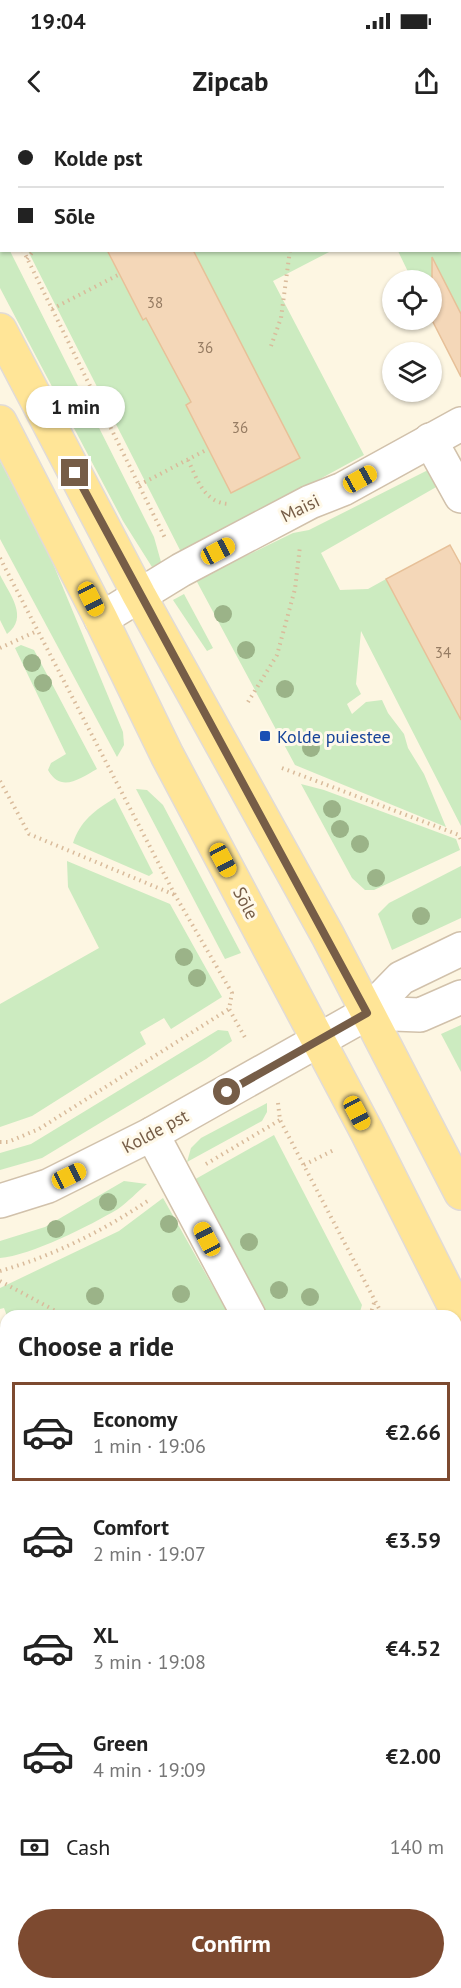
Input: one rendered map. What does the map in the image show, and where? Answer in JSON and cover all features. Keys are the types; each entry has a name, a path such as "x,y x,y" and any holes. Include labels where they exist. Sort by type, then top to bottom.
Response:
{"main road":[{"path":"0,330 140,595 230,756 461,1193"},
{"name":"Sõle","path":"0,422 101,618 166,755 318,1039 456,1310"}],"street":[{"name":"Maisi","path":"101,618 181,570 310,502 343,489 461,424"},
{"path":"430,440 461,496"},
{"name":"Kolde pst","path":"0,1201 48,1186 152,1134 367,1013 401,978 461,949"},
{"name":"Kolde pst","path":"367,1013 420,1014 461,997"},
{"path":"152,1134 246,1310"}],"path":[{"path":"23,252 181,570"},
{"path":"27,260 33,252"},
{"path":"271,346 281,318 290,252"},
{"path":"52,309 120,274"},
{"path":"139,485 208,449"},
{"path":"188,460 201,488 211,499 220,504 232,504"},
{"path":"248,702 277,655 295,589 300,544 310,502"},
{"path":"0,558 175,895 232,993 229,1009 243,1032"},
{"path":"0,648 37,631"},
{"path":"282,768 459,836 461,840"},
{"path":"0,782 29,834 175,895"},
{"path":"0,1142 8,1142 39,1129 229,1009"},
{"path":"277,1093 280,1120 380,1310"},
{"path":"0,1270 36,1261 119,1220 176,1181 280,1120"},
{"path":"304,1165 341,1146"},
{"path":"0,1281 54,1310"},
{"path":"372,1310 375,1299"}],"green space":[{"path":"0,252 11,252 154,537 161,562 152,567 123,521 0,288"},
{"path":"29,252 108,252 143,320 192,252 329,252 273,281 364,455 182,554"},
{"path":"398,252 461,252 461,314 442,292 442,270 407,270"},
{"path":"0,461 49,554 123,732 124,745 117,757 0,539"},
{"path":"428,470 438,486 321,553 340,590 368,589 386,579 461,720 461,826 361,631 356,684 361,694 347,704 352,714 366,702 382,700 388,713 404,734 408,748 424,774 446,827 295,765 196,580 293,533 309,530"},
{"path":"0,575 16,606 17,613 17,620 7,634 0,620"},
{"path":"184,594 213,648 207,651 173,600"},
{"path":"21,645 34,650 97,769 77,780 59,781 48,770 51,763 66,754 15,648"},
{"path":"301,784 324,790 456,839 460,850 374,890 365,890 352,878"},
{"path":"136,789 147,790 163,805 241,953 225,959"},
{"path":"115,798 153,873 149,876 73,843 80,828 89,817"},
{"path":"67,861 170,904 222,997 171,1029 164,1018 140,1032 146,1044 32,1116 0,1127 0,1004 99,948 68,887"},
{"path":"461,866 461,918 392,950 378,914 389,903"},
{"path":"461,1025 461,1072 441,1034"},
{"path":"218,1030 228,1031 232,1041 206,1059 42,1158 0,1170 0,1153 31,1144"},
{"path":"267,1103 267,1112 262,1121 187,1162 191,1148 201,1138"},
{"path":"274,1135 362,1305 360,1310 263,1310 192,1181"},
{"path":"124,1181 147,1184 118,1209 92,1223 43,1246 0,1258 0,1241 45,1227"},
{"path":"163,1198 226,1310 0,1309 0,1288 119,1231"}],"building":[{"path":"108,252 194,252 300,458 231,493 186,405 191,402 146,318 143,320"},
{"path":"432,257 439,270 432,270"},
{"path":"442,277 461,314 461,377 437,330 442,330"},
{"path":"450,545 461,565 461,720 386,579"}],"place":[{"name":"Kolde puiestee","path":"265,736"}],"route":[{"path":"75,473 317,916 367,1013 227,1092"}]}
